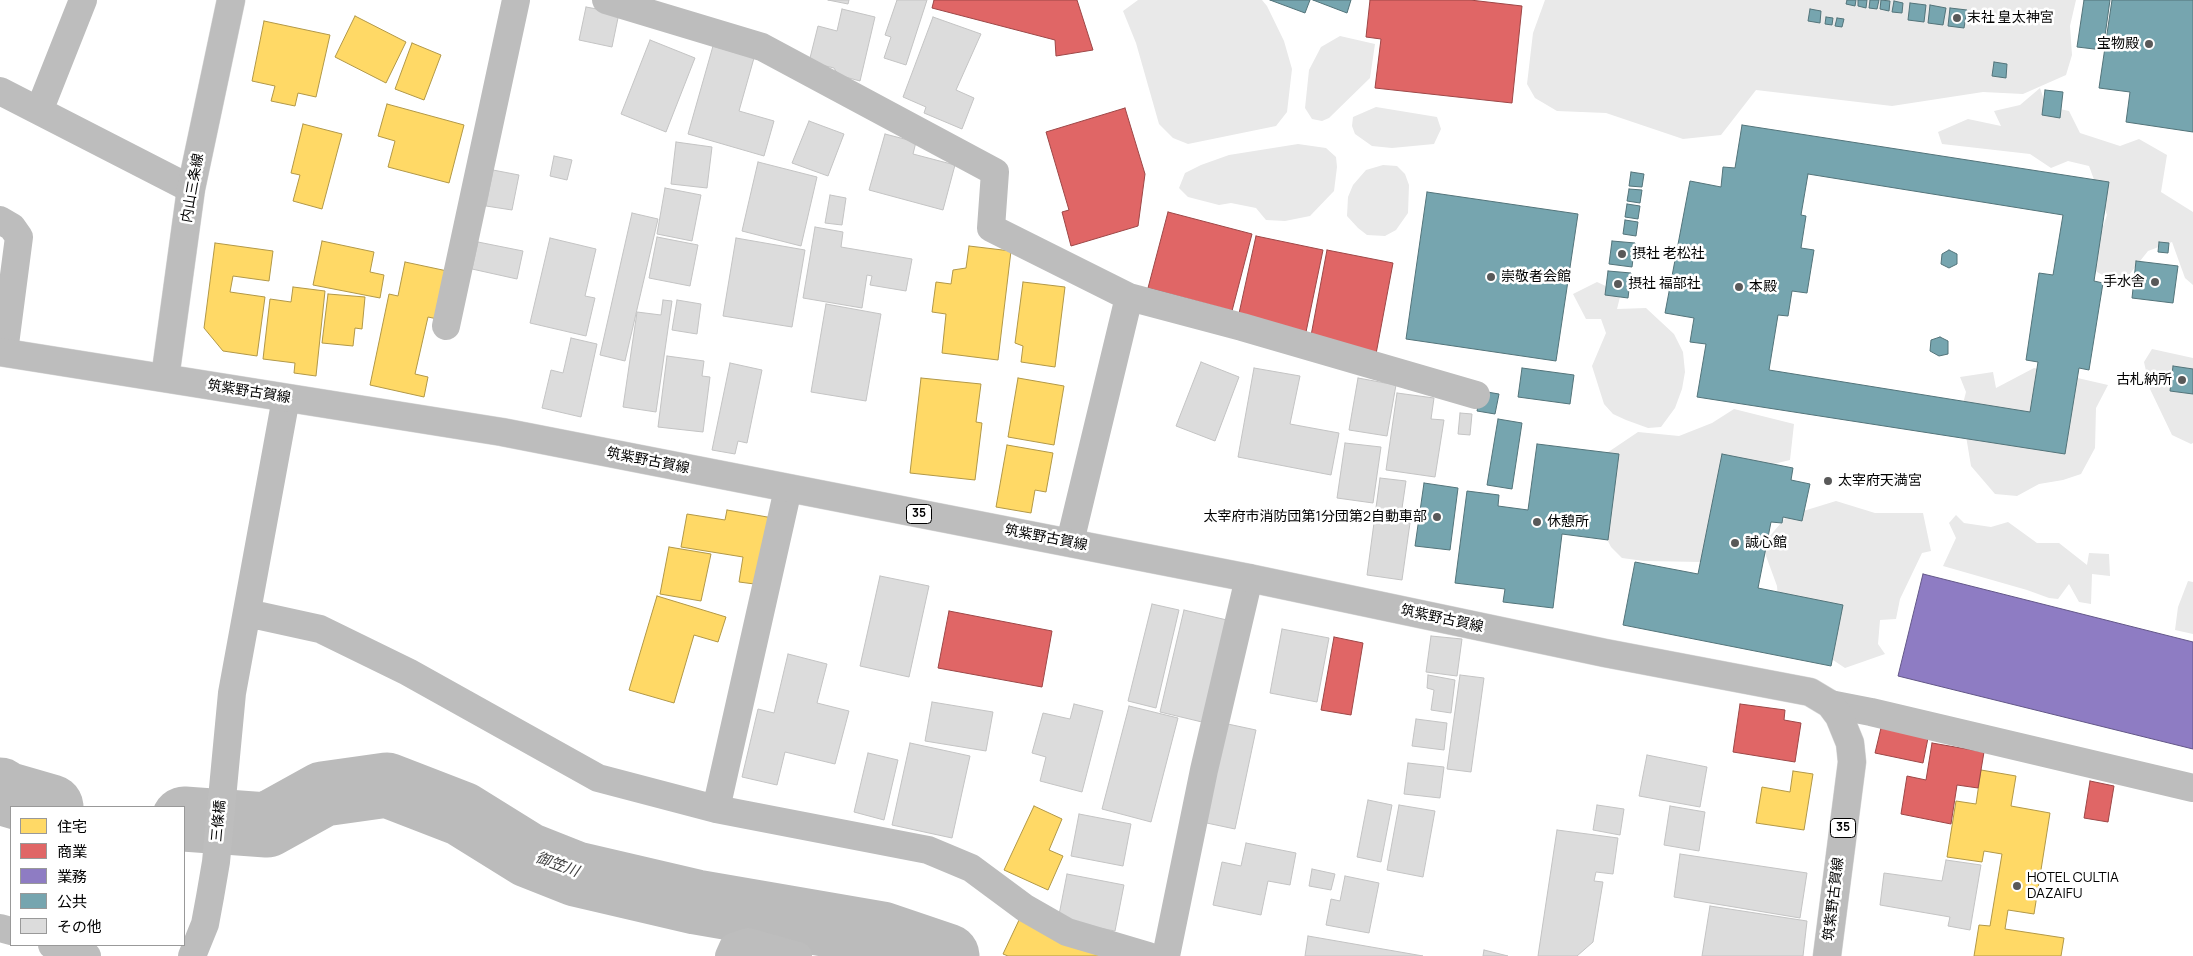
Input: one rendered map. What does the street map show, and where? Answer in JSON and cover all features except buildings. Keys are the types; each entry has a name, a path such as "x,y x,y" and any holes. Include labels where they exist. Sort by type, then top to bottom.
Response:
{"main road":[{"path":"40,111 83,0"},
{"name":"内山三条線","path":"165,378 191,189 231,0"},
{"path":"446,326 516,0"},
{"path":"606,0 762,47 995,172 991,228 1129,297 1242,327 1476,395"},
{"path":"0,91 191,189"},
{"path":"0,220 12,227 18,237 2,352"},
{"path":"1070,542 1129,297"},
{"name":"筑紫野古賀線","path":"2,352 502,432 788,489 1070,542 1604,653 1810,692 1830,704 1846,729 1852,762 1827,956"},
{"name":"三條橋","path":"192,956 204,924 216,862 232,693 286,398"},
{"path":"716,809 788,489"},
{"path":"1166,956 1204,770 1249,578"},
{"path":"247,613 320,629 408,672 598,778 716,809 928,850 971,868 1025,908 1067,932 1148,956"},
{"path":"1830,704 1880,714 2193,788"},
{"path":"729,956 733,947 748,942 798,956"},
{"path":"55,946 87,956"}],"shaded area":[{"path":"1138,0 1262,0 1267,6 1284,41 1292,69 1287,112 1276,126 1188,144 1173,138 1159,124 1136,43 1123,11"},
{"path":"1545,0 2076,0 2070,26 2072,55 2066,75 2023,94 1983,92 1892,106 1756,90 1721,135 1683,139 1606,113 1557,111 1535,98 1527,84 1533,33"},
{"path":"1340,36 1375,44 1370,78 1329,118 1322,121 1312,119 1305,108 1309,70 1321,47"},
{"path":"2040,88 2046,106 2069,111 2080,133 2120,146 2139,139 2167,155 2161,192 2193,212 2193,285 2185,278 2172,242 2148,251 2121,285 2097,272 2090,264 2107,215 2089,166 2068,161 2051,168 2030,154 1942,144 1938,132 1968,119 2001,126 1994,111 2020,105"},
{"path":"1376,107 1437,117 1441,129 1434,144 1392,148 1372,146 1355,134 1352,126 1353,117"},
{"path":"1298,144 1326,148 1336,157 1337,167 1334,191 1310,216 1285,221 1266,220 1256,208 1231,203 1219,205 1188,197 1179,188 1185,173 1201,165 1229,155"},
{"path":"1383,165 1397,166 1405,174 1409,185 1408,213 1396,230 1385,236 1367,235 1347,216 1348,197 1353,185 1366,170"},
{"path":"1597,282 1621,293 1617,309 1646,308 1674,334 1683,352 1685,372 1682,389 1675,408 1661,427 1648,428 1626,420 1613,414 1604,404 1592,366 1606,333 1601,319 1586,319 1573,294"},
{"path":"2152,349 2193,358 2193,443 2191,444 2172,435 2150,389 2144,362"},
{"path":"2034,368 2108,385 2096,408 2095,448 2081,474 2063,480 2039,484 2017,496 1995,494 1971,466 1966,436 1959,419 1966,392 1960,377 1993,372 1996,388"},
{"path":"1734,409 1794,424 1790,460 1728,475 1701,562 1644,561 1622,558 1611,547 1590,506 1595,461 1638,432 1679,436 1712,423"},
{"path":"1836,501 1875,513 1923,513 1931,551 1922,553 1900,599 1896,619 1880,620 1878,644 1885,654 1845,668 1812,646 1779,611 1777,586 1762,545 1787,516"},
{"path":"1956,515 1964,523 1991,527 2008,522 2037,543 2059,543 2087,565 2089,553 2109,554 2110,576 2092,574 2091,604 2079,602 2069,584 2058,599 2049,598 1943,566 1956,538 1949,523"},
{"path":"2188,581 2193,582 2193,634 2175,630 2178,607"}],"waterway":[{"name":"御笠川","path":"185,819 267,825 323,794 387,785 462,814 528,855 576,874 696,902 882,934 947,956"},
{"name":"御笠川","path":"0,790 6,794 48,806"}],"place":[{"name":"末社 皇太神宮","path":"1957,18"},
{"name":"宝物殿","path":"2149,44"},
{"name":"摂社 老松社","path":"1622,254"},
{"name":"崇敬者会館","path":"1491,277"},
{"name":"手水舎","path":"2155,282"},
{"name":"摂社 福部社","path":"1618,284"},
{"name":"本殿","path":"1739,287"},
{"name":"古札納所","path":"2182,380"},
{"name":"太宰府天満宮","path":"1828,481"},
{"name":"太宰府市消防団第1分団第2自動車部","path":"1437,517"},
{"name":"休憩所","path":"1537,522"},
{"name":"誠心館","path":"1735,543"},
{"name":"HOTEL CULTIA DAZAIFU","path":"2017,886"}]}
